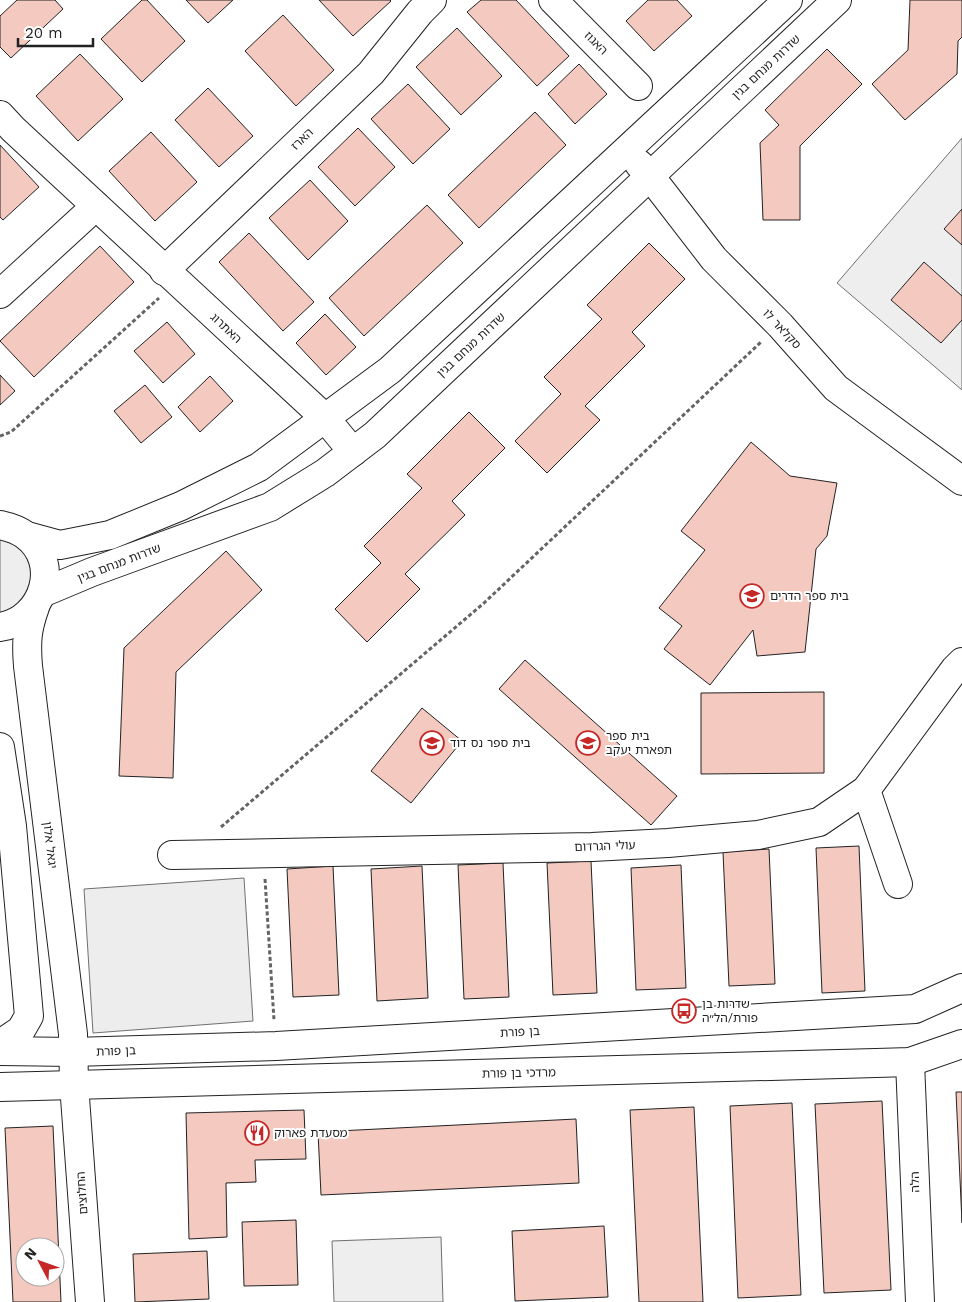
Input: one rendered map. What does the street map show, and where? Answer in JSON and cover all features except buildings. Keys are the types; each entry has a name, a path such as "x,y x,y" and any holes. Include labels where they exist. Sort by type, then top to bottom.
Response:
{"street":[{"name":"הארז","path":"170,276 371,73 420,12 432,0"},
{"name":"האגוז","path":"553,0 638,86"},
{"path":"0,525 13,528 26,536 60,545 110,534 181,506 260,467 390,370 788,0"},
{"name":"שדרות מנחם בגין","path":"0,628 9,626 24,618 39,600 92,572 270,507 325,473 353,452 375,435 837,0"},
{"name":"האתרוג","path":"0,115 12,130 324,418 353,452"},
{"name":"סקלאר לו","path":"627,150 650,176 714,258 780,325 836,388 962,481"},
{"path":"0,294 96,206"},
{"name":"יגאל אלון","path":"26,536 37,548 43,562 45,577 39,600 30,622 27,646 29,676 74,1034 74,1084"},
{"name":"עולי הגרדום","path":"172,856 592,847 758,835 819,822 866,790 955,668 962,662"},
{"path":"0,747 6,829 30,1016 21,1030 0,1044"},
{"path":"866,790 898,884"},
{"path":"6,829 45,804"},
{"name":"בן פורת","path":"0,1051 74,1052 276,1046 915,1009 962,988"},
{"name":"מרדכי בן פורת","path":"0,1087 910,1062 962,1044"},
{"name":"הלה","path":"910,1062 920,1302"},
{"name":"החלוצים","path":"74,1084 90,1302"}],"path":[{"path":"0,436 11,432 170,276"},
{"path":"219,829 484,603 780,325"},
{"path":"263,853 276,1046"}],"shaded area":[{"path":"962,138 962,390 837,283"},
{"path":"0,534 4,535 32,560 29,598 0,618"},
{"path":"244,878 253,1021 93,1033 84,889"},
{"path":"441,1237 443,1302 334,1302 332,1241"}],"place":[{"name":"בית ספר הדרים","path":"752,596"},
{"name":"בית ספר נס דוד","path":"432,743"},
{"name":"בית ספר תפארת יעקב","path":"588,743"},
{"name":"שדרות בן פורת/הל״ה","path":"684,1011"},
{"name":"מסעדת פארוק","path":"257,1133"}]}
